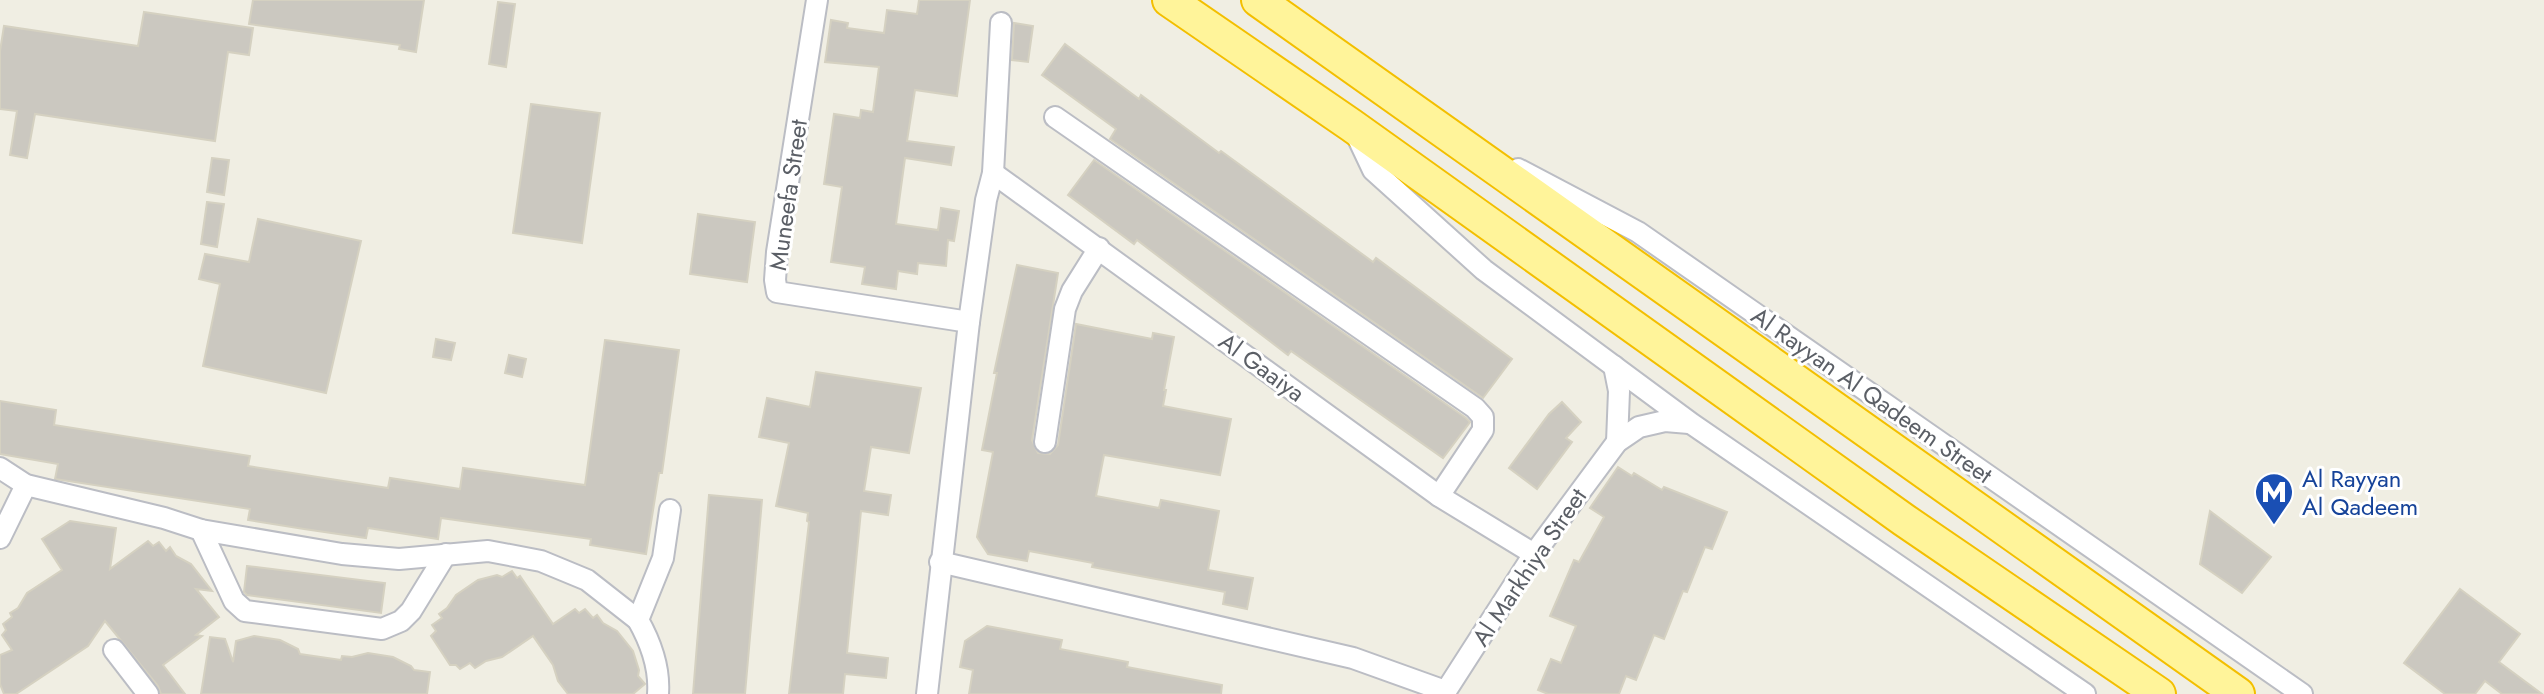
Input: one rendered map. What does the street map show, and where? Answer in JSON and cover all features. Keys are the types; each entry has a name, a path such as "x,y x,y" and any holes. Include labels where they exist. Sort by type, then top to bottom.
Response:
{"highway":[{"path":"1169,0 1351,125 1904,520 2159,694"},
{"name":"Al Rayyan Al Qadeem Street","path":"1258,0 2238,694"}],"street":[{"name":"Muneefa Street","path":"817,0 777,252 777,292 969,322"},
{"path":"927,694 969,322 986,200 993,173 1001,23"},
{"path":"1055,117 1475,408 1483,417 1483,430 1439,496"},
{"name":"Al Rayyan Al Qadeem Street","path":"1427,120 1638,232 2302,694"},
{"path":"1351,125 1373,170 1484,270 1692,424 2085,694"},
{"name":"Al Gaaiya","path":"993,173 1439,496 1534,554"},
{"path":"1045,442 1065,309 1072,291 1099,248"},
{"path":"1614,366 1619,391 1617,442"},
{"name":"Al Markhiya Street","path":"1445,692 1534,554 1617,442 1639,427 1665,421 1692,424"},
{"path":"0,468 26,485 164,518 201,530 342,554 399,559 488,551 541,561 587,580 638,620 651,644 659,682 658,694"},
{"path":"0,538 26,485"},
{"path":"638,620 663,558 670,510"},
{"path":"201,530 234,601 245,611 382,629 401,621 411,611 446,554"},
{"path":"940,562 1353,658 1445,692"},
{"path":"114,650 148,694"}],"building":[{"path":"253,0 424,0 416,52 399,49 400,45 249,24"},
{"path":"919,0 970,0 957,96 915,90 907,141 954,147 951,165 905,158 896,224 938,230 941,208 959,211 954,241 948,240 946,266 918,263 917,274 898,271 896,289 862,284 865,267 831,262 842,187 824,184 834,114 860,118 861,110 873,112 879,67 825,62 831,20 848,23 847,28 884,33 887,10 917,14"},
{"path":"498,2 515,4 506,67 489,64"},
{"path":"144,12 253,28 249,55 228,52 215,141 35,114 27,158 10,155 17,111 0,109 0,51 4,26 138,46"},
{"path":"1014,23 1033,26 1028,62 1012,60"},
{"path":"1065,44 1139,99 1141,95 1219,153 1221,151 1373,262 1376,258 1512,359 1483,398 1110,139 1116,129 1042,75"},
{"path":"531,104 600,113 582,243 513,233"},
{"path":"212,158 229,160 224,195 207,192"},
{"path":"1094,160 1466,418 1470,422 1443,458 1291,351 1288,355 1137,240 1134,244 1068,195"},
{"path":"207,202 224,204 217,247 201,244"},
{"path":"698,214 755,222 747,282 690,274"},
{"path":"258,219 361,241 326,393 203,366 220,284 199,279 205,254 249,262"},
{"path":"1017,265 1058,273 1032,440 1038,453 1050,454 1058,445 1076,324 1152,339 1153,333 1174,337 1163,406 1231,419 1220,475 1104,455 1096,496 1159,508 1161,500 1219,511 1208,570 1253,578 1247,609 1223,604 1225,592 1092,567 1093,563 1029,551 1027,561 988,554 977,537 993,452 982,450 997,373 994,373"},
{"path":"436,339 455,343 451,360 433,357"},
{"path":"605,340 679,350 662,473 659,473 646,554 590,545 591,539 441,518 438,539 368,528 366,538 304,529 248,520 250,509 55,479 58,464 0,454 0,401 56,410 54,425 250,456 248,466 388,488 390,478 460,489 463,468 585,485"},
{"path":"509,355 526,359 522,377 505,373"},
{"path":"816,372 921,388 909,453 871,447 864,491 891,495 888,515 861,511 847,653 888,658 886,678 845,674 843,694 789,694 808,513 776,506 789,443 759,437 767,398 810,407"},
{"path":"1562,402 1581,422 1566,438 1572,442 1537,489 1509,468 1549,414"},
{"path":"1618,467 1662,490 1664,487 1727,512 1712,549 1705,547 1687,592 1683,591 1664,639 1654,635 1636,680 1626,676 1619,694 1548,694 1538,690 1551,659 1561,663 1576,626 1550,616 1574,560 1579,562 1604,517 1590,508"},
{"path":"709,495 762,500 745,694 693,694"},
{"path":"2210,511 2271,557 2242,593 2200,564"},
{"path":"70,521 116,528 110,569 148,541 153,546 159,542 166,551 170,547 176,556 191,564 212,591 196,589 219,617 196,635 202,636 163,665 185,694 161,694 158,686 105,621 88,646 16,694 4,694 0,684 0,655 12,650 2,635 6,630 3,624 12,617 10,613 18,608 27,593 62,570 42,539"},
{"path":"247,566 385,583 381,613 247,595 244,592"},
{"path":"512,571 517,578 520,576 553,624 575,609 579,613 585,609 593,618 597,615 603,623 617,631 633,651 638,676 645,684 633,694 568,694 533,636 502,657 475,668 470,663 460,669 450,665 431,636 436,631 432,625 442,618 439,614 456,595 478,580 497,575 502,577"},
{"path":"2460,589 2520,634 2499,662 2542,694 2502,694 2485,681 2475,694 2445,694 2404,663"},
{"path":"987,626 1062,640 1060,649 1128,662 1127,667 1222,685 1221,694 969,694 973,670 960,667 965,641"},
{"path":"254,636 280,640 298,649 300,654 341,660 342,656 368,653 393,657 414,670 430,672 427,694 201,694 210,637 225,639 233,662 236,641"}],"place":[{"name":"Al Rayyan Al Qadeem","path":"2274,526"}]}
